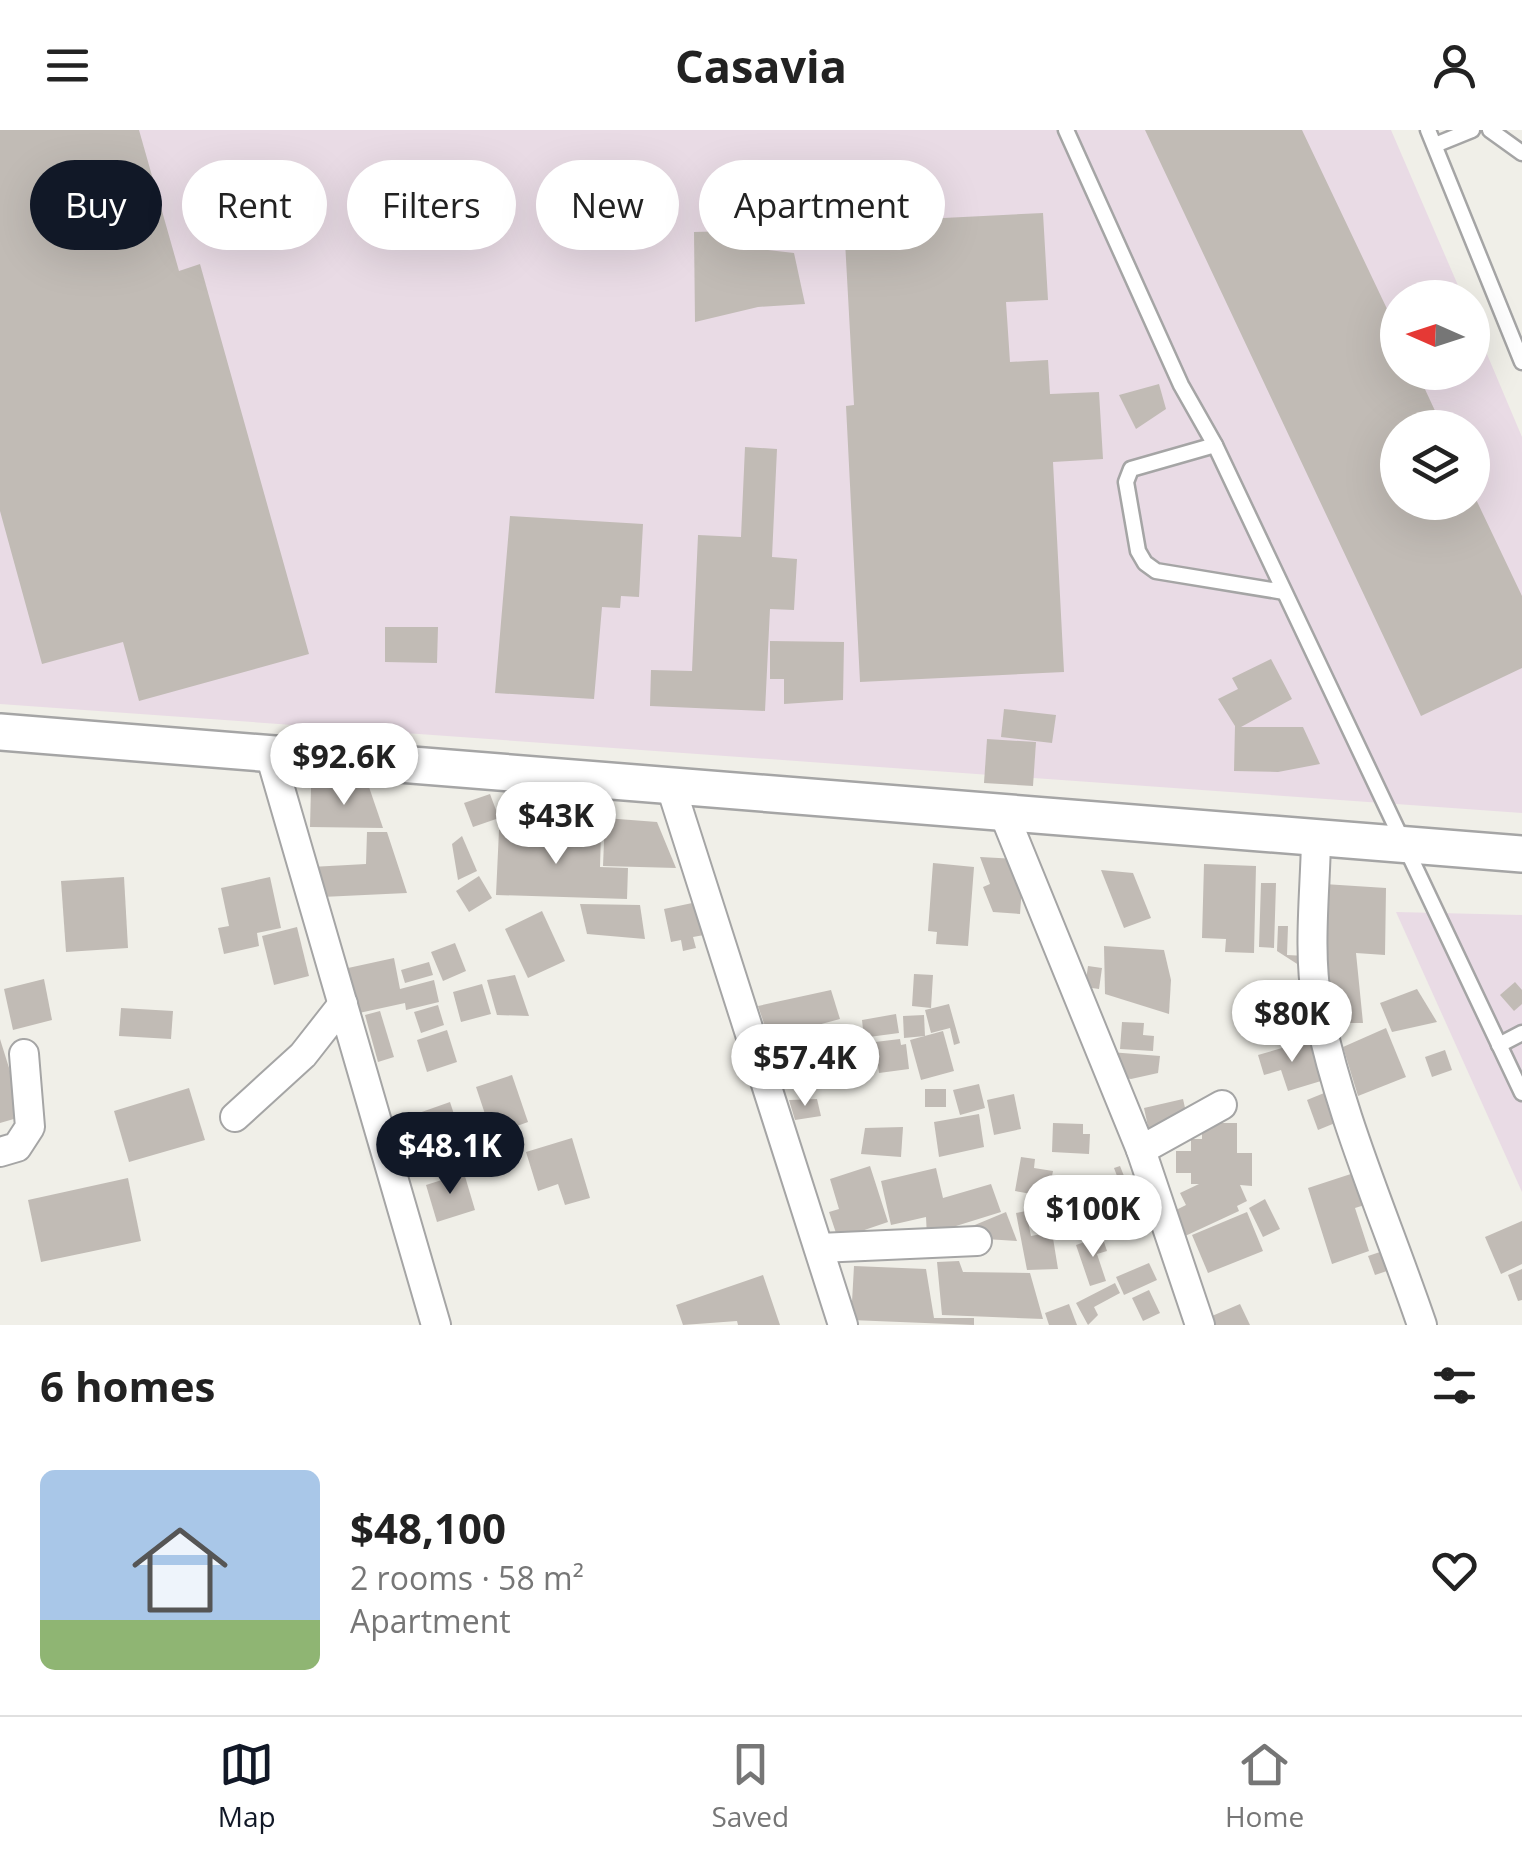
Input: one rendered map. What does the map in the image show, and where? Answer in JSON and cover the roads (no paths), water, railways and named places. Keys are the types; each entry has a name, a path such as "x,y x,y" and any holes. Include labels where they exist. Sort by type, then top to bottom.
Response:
{"street":[{"path":"0,732 1316,841 1522,854"},
{"path":"270,754 436,1325"},
{"path":"671,787 843,1325"},
{"path":"1004,814 1141,1150 1200,1325"},
{"path":"1316,841 1313,956 1317,1002 1340,1090 1422,1325"},
{"path":"235,1117 302,1056 343,1004"},
{"path":"0,1152 17,1148 30,1127 24,1054"},
{"path":"1141,1150 1222,1104"},
{"path":"819,1248 976,1242"}],"lane":[{"path":"1066,130 1181,386 1215,445 1522,1093"},
{"path":"1428,130 1522,362"},
{"path":"1435,145 1472,130"},
{"path":"1490,130 1522,153"},
{"path":"1215,445 1131,469 1126,482 1138,550 1156,570 1284,592"},
{"path":"1499,1045 1522,1033"}]}
